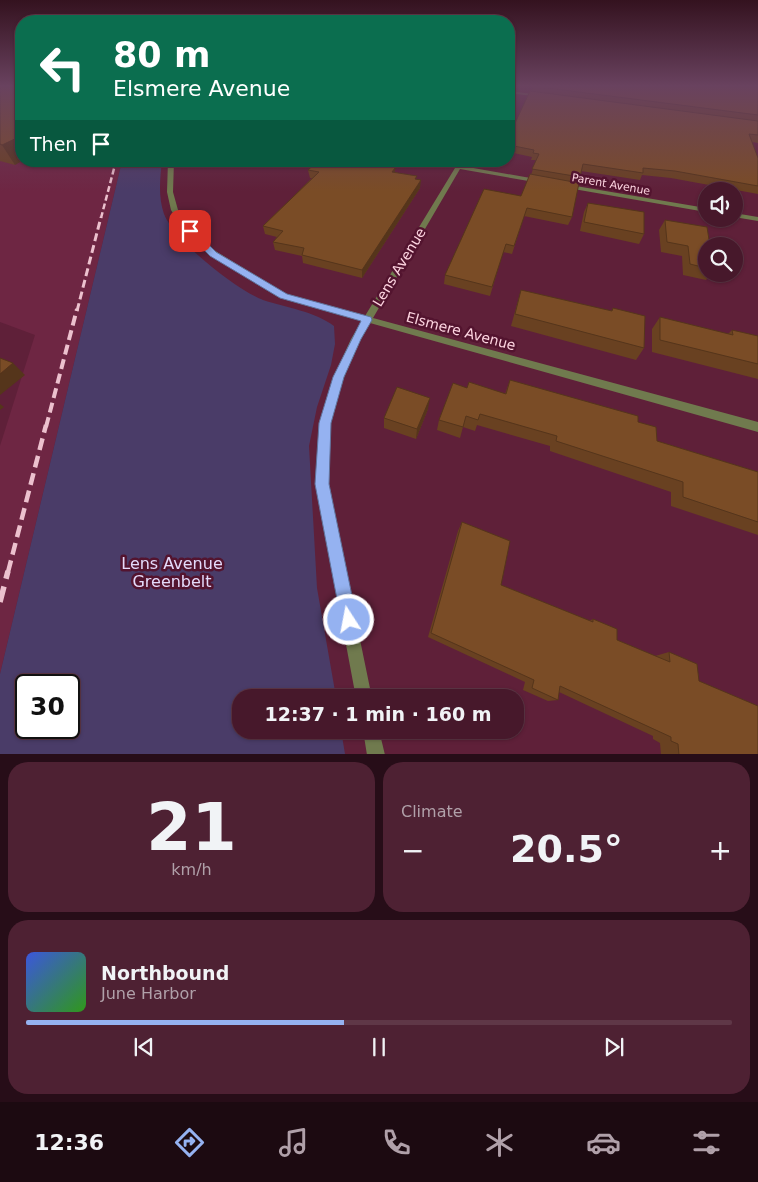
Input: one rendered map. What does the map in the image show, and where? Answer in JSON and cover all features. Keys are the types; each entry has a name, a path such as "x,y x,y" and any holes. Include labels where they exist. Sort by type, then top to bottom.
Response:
{"street":[{"name":"Elsmere Avenue","path":"172,167 170,193 179,220 213,254 283,296 758,427"},
{"name":"Lens Avenue","path":"362,689 322,484 325,423 339,377 356,339 458,167"},
{"name":"Parent Avenue","path":"474,167 551,183"},
{"name":"Parent Avenue","path":"560,185 698,209"},
{"path":"743,216 758,219"},
{"path":"373,739 376,754"}],"shaded area":[{"path":"0,120 15,120 15,167 121,167 0,674 0,446 35,335 0,322"}],"green space":[{"name":"Lens Avenue Greenbelt","path":"121,167 161,167 160,194 162,208 170,225 193,250 223,276 263,300 309,313 334,326 335,344 331,365 317,407 309,446 317,588 335,689 232,689 232,739 342,739 345,754 0,754 0,674"}],"building":[{"path":"0,120 15,120 15,139 2,145 0,144"},
{"path":"516,120 758,121 758,135 749,134 758,158 758,186 675,171 643,168 643,173 583,164 580,177 532,169 539,154 533,153 534,150 515,146"},
{"path":"311,167 392,167 395,168 392,172 417,176 415,179 421,180 362,270 302,255 304,248 273,242 283,231 263,226 319,172 308,170"},
{"path":"530,174 579,183 572,217 527,208 514,246 506,244 492,287 445,275 484,189 521,196"},
{"path":"588,203 644,212 644,234 584,222"},
{"path":"665,220 707,227 709,237 698,237 698,266 690,264 688,246 667,242"},
{"path":"521,290 612,311 613,308 645,316 644,348 515,314"},
{"path":"660,317 733,335 732,330 758,336 758,364 660,340"},
{"path":"0,358 13,363 0,374"},
{"path":"510,380 638,416 638,422 656,427 657,441 758,472 758,522 683,497 683,482 556,441 557,436 480,414 478,420 466,416 463,427 439,420 453,383 467,388 469,382 506,394"},
{"path":"397,387 430,398 417,429 384,418"},
{"path":"462,522 510,541 501,585 593,622 593,619 617,629 617,640 670,662 669,652 697,664 699,681 758,706 758,754 679,754 678,744 671,741 671,737 560,686 558,700 532,688 534,680 431,633"}],"railway":[{"path":"101,218 114,167"},
{"path":"77,311 101,217"},
{"path":"46,427 77,309"},
{"path":"8,572 46,425"},
{"path":"0,602 8,571"}],"route":[{"path":"190,231 213,254 283,296 367,320 339,377 325,423 322,484 349,620"}]}
